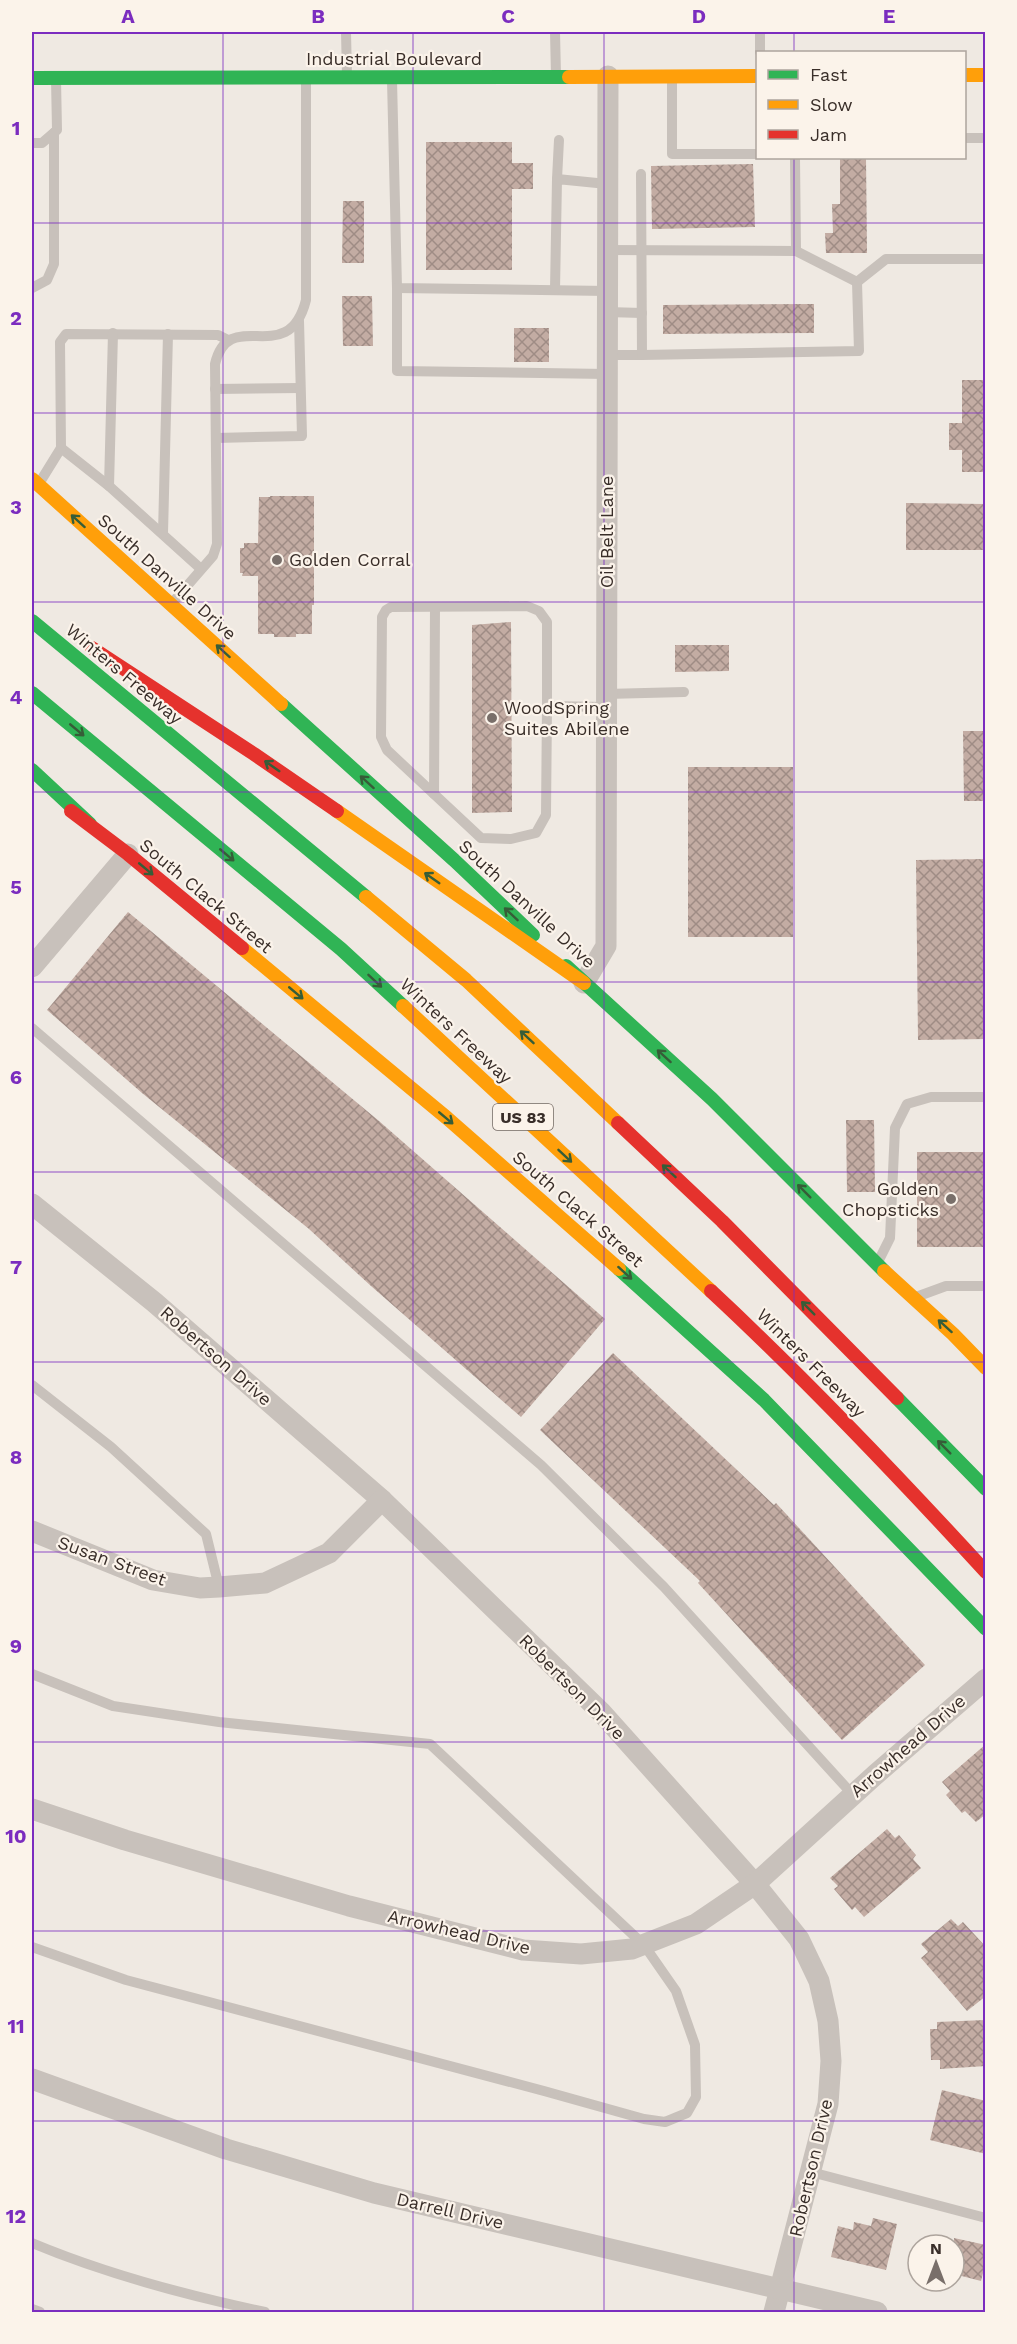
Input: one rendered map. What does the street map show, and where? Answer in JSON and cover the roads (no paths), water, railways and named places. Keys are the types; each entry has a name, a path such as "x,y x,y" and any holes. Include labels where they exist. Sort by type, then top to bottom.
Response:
{"main road":[{"name":"Industrial Boulevard","path":"32,78 756,75"},
{"path":"966,75 986,75"},
{"name":"South Danville Drive","path":"35,482 454,860 584,983 712,1099 877,1264 953,1334 986,1368"},
{"path":"32,608 61,627"},
{"name":"Winters Freeway","path":"32,621 466,980 722,1221 986,1489"},
{"path":"80,639 254,754 584,983"},
{"name":"Winters Freeway","path":"32,693 341,949 771,1347 898,1476 986,1572"},
{"path":"32,770 90,824"},
{"name":"South Clack Street","path":"32,784 90,824 128,854 447,1118 601,1252 764,1401 823,1459 986,1629"}],"street":[{"name":"Oil Belt Lane","path":"584,983 606,946 608,76"},
{"path":"32,966 128,854"},
{"name":"Robertson Drive","path":"32,1204 154,1302 381,1500 601,1712 755,1884 799,1939 819,1981 828,2021 831,2061 828,2104 774,2313"},
{"name":"Susan Street","path":"32,1531 153,1580 200,1588 265,1583 329,1553 381,1500"},
{"name":"Arrowhead Drive","path":"32,1809 125,1840 349,1906 523,1950 581,1954 632,1949 696,1924 755,1884 986,1679"},
{"name":"Darrell Drive","path":"32,2079 226,2149 374,2193 878,2313"}],"lane":[{"path":"346,32 347,77"},
{"path":"555,32 556,76"},
{"path":"760,32 760,51"},
{"path":"672,76 672,154 756,154"},
{"path":"216,438 302,436 299,321 306,300 306,77"},
{"path":"392,77 397,371 607,365 642,355 859,351 857,282"},
{"path":"32,143 42,143 57,130 56,78"},
{"path":"32,288 47,280 54,264 54,133"},
{"path":"966,138 986,138"},
{"path":"555,290 559,140"},
{"path":"795,159 795,251"},
{"path":"641,174 642,355"},
{"path":"557,179 607,184"},
{"path":"607,250 795,251 857,282"},
{"path":"857,282 886,259 986,259"},
{"path":"397,288 607,291"},
{"path":"607,312 642,313"},
{"path":"171,604 213,556 217,544 215,364 217,354 228,340 236,337 284,334 299,321"},
{"path":"35,482 61,448 60,342 66,333 218,335 228,340"},
{"path":"110,486 113,333"},
{"path":"163,533 168,334"},
{"path":"215,389 300,388"},
{"path":"61,448 110,486 201,569"},
{"path":"527,606 539,612 547,622 547,706 546,815 536,833 511,839 481,838 387,750 381,737 382,617 386,610 391,608 527,606"},
{"path":"434,794 435,608"},
{"path":"547,706 684,693"},
{"path":"32,1028 541,1465 664,1587 853,1795"},
{"path":"877,1264 890,1238 895,1128 907,1104 931,1097 986,1097"},
{"path":"913,1298 946,1286 986,1286"},
{"path":"32,1385 111,1447 207,1534 219,1587"},
{"path":"32,1674 113,1706 219,1722 430,1744 644,1945 676,1991 694,2045 696,2097 687,2113 665,2122 644,2119 126,1980 32,1947"},
{"path":"811,2172 986,2218"},
{"path":"32,2243 111,2273 265,2313"},
{"path":"32,2309 40,2313"}],"place":[{"name":"Golden Corral","path":"277,560"},
{"name":"WoodSpring Suites Abilene","path":"492,718"},
{"name":"Golden Chopsticks","path":"951,1199"}]}
